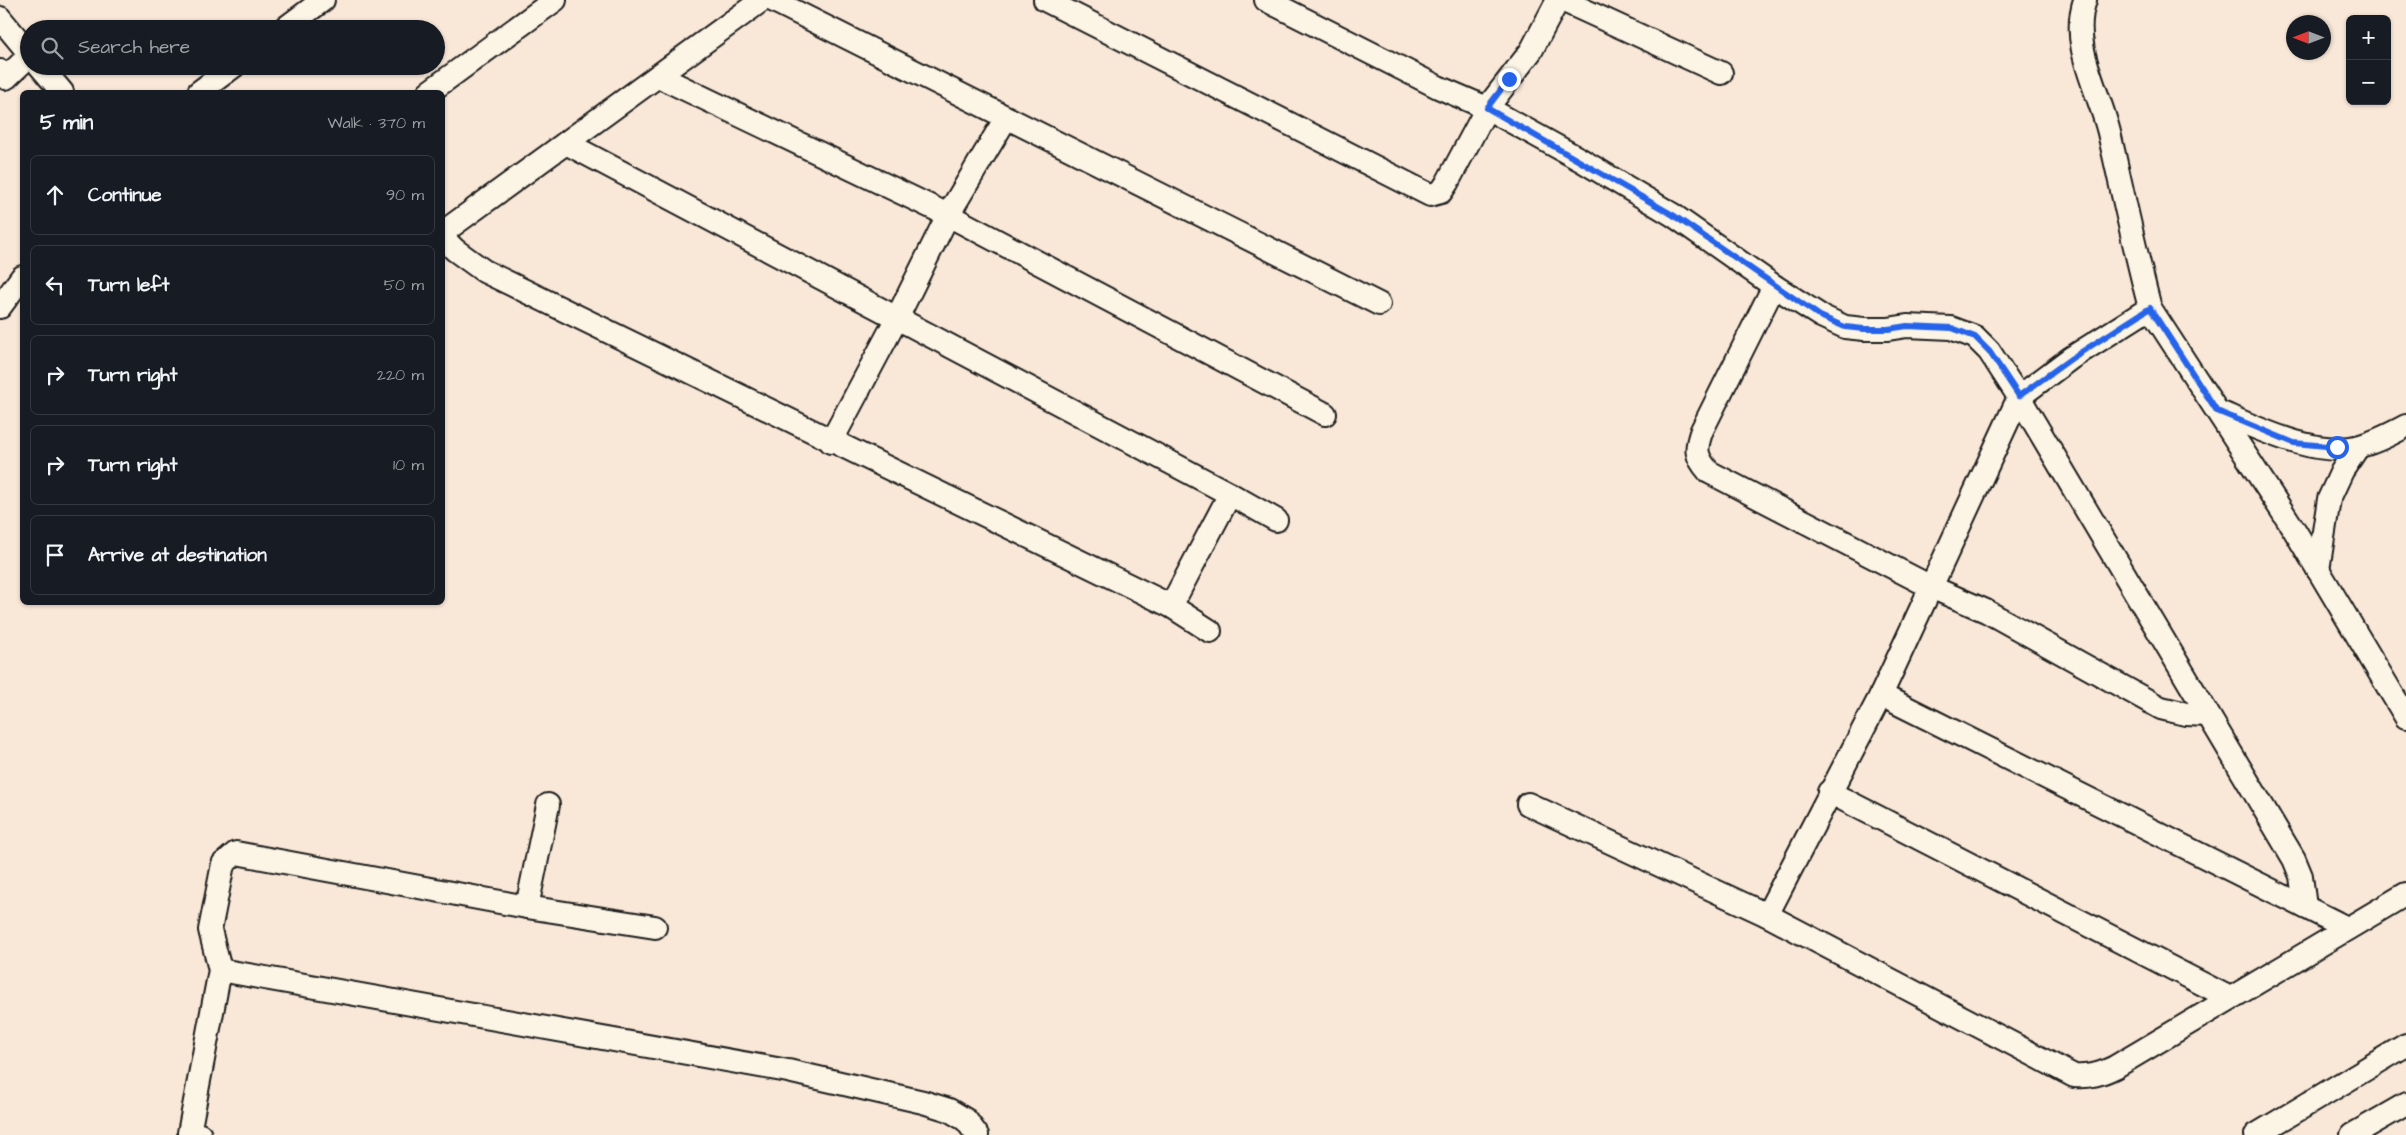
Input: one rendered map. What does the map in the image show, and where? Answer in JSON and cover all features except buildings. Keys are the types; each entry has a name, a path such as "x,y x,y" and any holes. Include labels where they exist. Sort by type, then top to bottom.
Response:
{"street":[{"path":"296,20 323,0"},
{"path":"433,90 554,0"},
{"path":"445,231 762,0"},
{"path":"772,0 1379,304"},
{"path":"1045,0 1430,196 1441,192 1447,183 1487,108 1531,51 1558,0"},
{"path":"1266,0 1438,87 1487,108 1673,215 1820,316 1845,327 1864,329 1888,329 1907,326 1952,328 1975,337 1989,351 2019,396 2294,859 2302,876 2305,907"},
{"path":"1562,0 1720,73"},
{"path":"2085,0 2081,36 2086,68 2099,97 2110,136 2123,200 2150,308 2318,570 2406,717"},
{"path":"0,18 20,43"},
{"path":"0,71 6,78 20,63"},
{"path":"48,75 60,90"},
{"path":"202,90 222,75"},
{"path":"658,76 948,215 1325,414"},
{"path":"831,442 897,318 948,215 1006,118"},
{"path":"566,143 1276,520"},
{"path":"445,240 455,250 484,271 831,442 1171,606 1210,631"},
{"path":"0,307 20,280"},
{"path":"1774,286 1702,430 1696,447 1701,462 1709,472 1930,587 1986,611 2161,708 2186,714 2208,715"},
{"path":"1768,915 1829,792 1881,695 2019,396 2072,358 2150,308"},
{"path":"2217,411 2294,443 2337,447 2358,447 2382,439 2406,426"},
{"path":"2318,570 2329,499 2342,471 2358,447"},
{"path":"1171,606 1230,494"},
{"path":"1881,695 2347,928"},
{"path":"1829,792 2230,998"},
{"path":"527,907 548,804"},
{"path":"1528,804 1768,915 2074,1076 2088,1077 2102,1074 2406,894"},
{"path":"192,1134 220,970 210,930 223,864 236,853 527,907 655,926"},
{"path":"220,970 788,1070 923,1102 948,1110 966,1120 977,1135"},
{"path":"2256,1135 2406,1045"},
{"path":"2352,1135 2406,1104"}],"route":[{"path":"1509,79 1487,108 1581,160 1673,215 1820,316 1845,327 1864,329 1888,329 1907,326 1952,328 1975,337 1989,351 2019,396 2072,358 2150,308 2217,411 2294,443 2337,447"}]}
